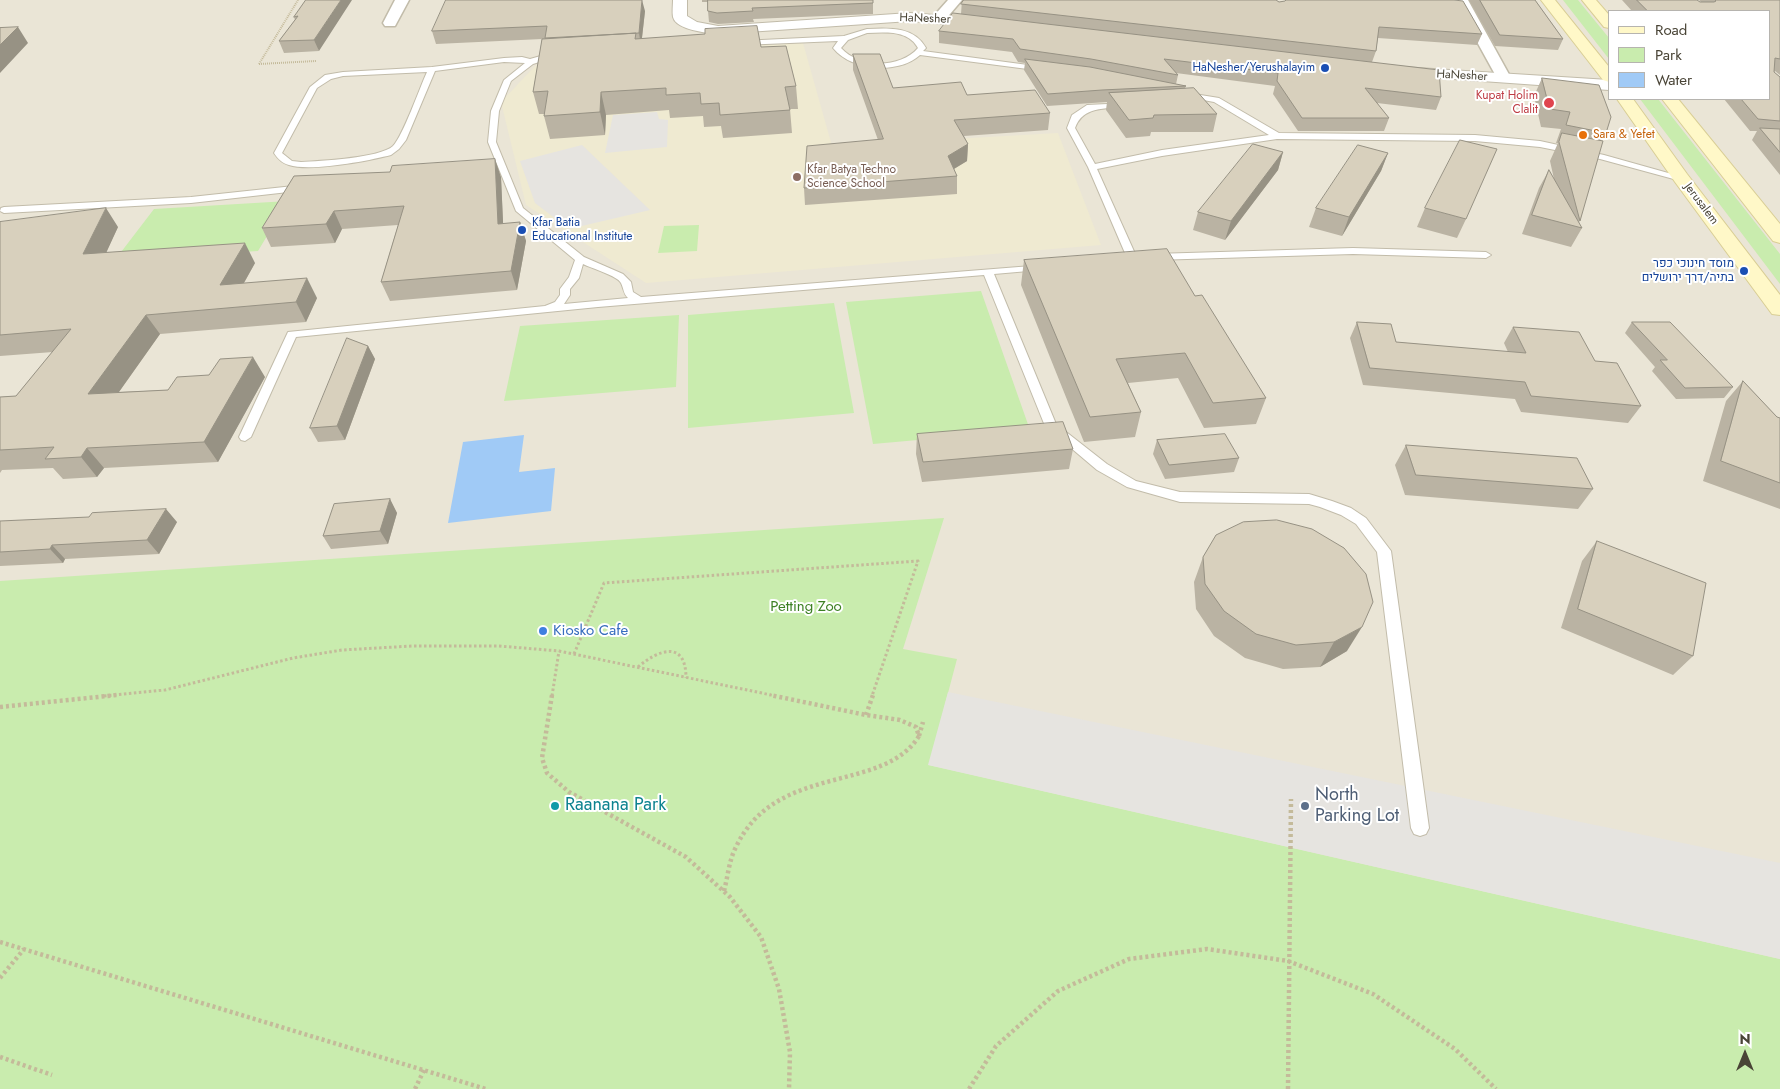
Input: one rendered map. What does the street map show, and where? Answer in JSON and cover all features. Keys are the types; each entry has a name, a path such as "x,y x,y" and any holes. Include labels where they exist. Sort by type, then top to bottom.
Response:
{"main road":[{"path":"1548,0 1608,76"},
{"path":"1589,0 1608,23"},
{"name":"Jerusalem","path":"1626,100 1681,178 1780,308"},
{"path":"1671,100 1780,237"}],"street":[{"path":"390,24 402,0"},
{"name":"HaNesher","path":"680,0 680,18 693,26 718,30 910,18 939,18 998,25"},
{"path":"939,18 955,0"},
{"path":"1458,4 1504,78"},
{"name":"HaNesher","path":"1389,71 1608,85"}],"lane":[{"path":"736,44 845,38 867,31 899,33 915,38 921,42 922,48 920,53"},
{"path":"845,38 839,43 837,48 840,54 860,62 873,64 902,62 920,53 1052,70"},
{"path":"569,53 550,55 530,62 508,80 495,111 492,142 497,161 519,209 580,259 609,271 626,282 626,290 630,296 640,301"},
{"path":"432,69 402,140 398,147 388,153 372,157 293,164 282,159 278,153 314,87 320,82 343,74 432,69 504,60 522,59 530,62"},
{"path":"1177,92 1216,100 1277,136"},
{"path":"1177,102 1216,100"},
{"path":"1138,104 1090,107 1074,117 1071,128 1092,167 1128,259 1353,251 1486,255"},
{"path":"1092,167 1162,153 1277,136 1386,136 1494,139 1549,146 1681,178"},
{"path":"4,210 152,203 263,194 311,187"},
{"path":"547,309 558,304 565,295 566,289 574,278 580,259"},
{"path":"245,437 292,334 598,304 1056,266"},
{"path":"574,278 589,272 609,271"},
{"path":"988,272 1051,426 1102,467 1132,484 1180,497 1309,499 1326,503 1358,518 1372,534 1384,552 1415,772 1420,828"},
{"path":"565,295 571,301 598,304 612,300 626,290"}],"path":[{"path":"259,64 298,0"},
{"path":"574,654 604,583 918,561 866,715"},
{"path":"0,707 165,690 293,658 342,650 412,646 499,646 559,651 866,715 908,722 916,727 919,736"},
{"path":"559,651 542,758 547,773 569,792 686,857 724,891 761,937 779,989 790,1052 789,1089"},
{"path":"638,668 655,653 675,652 683,655 686,660 686,678"},
{"path":"724,891 736,847 756,816 787,795 813,784 866,772 912,749 919,736 923,722"},
{"path":"1288,1089 1291,800"},
{"path":"0,942 486,1089"},
{"path":"0,978 24,949"},
{"path":"969,1089 996,1046 1058,991 1129,959 1207,949 1288,961 1373,994 1455,1049 1496,1089"},
{"path":"0,1057 52,1075"},
{"path":"415,1089 424,1070"}],"shaded area":[{"path":"0,0 1780,0 1780,1089 0,1089"},
{"name":"Kfar Batya Techno Science School","path":"803,43 832,146 1058,133 1101,245 646,283 526,205 501,102 535,66 563,57"},
{"path":"657,112 659,119 668,120 667,147 605,153 613,115"},
{"path":"582,145 650,210 569,229 535,203 520,161"},
{"name":"North Parking Lot","path":"948,692 1780,863 1780,959 928,765"}],"green space":[{"path":"1563,0 1578,0 1608,37 1608,58"},
{"path":"1641,100 1659,100 1780,254 1780,284"},
{"path":"288,201 258,251 115,260 154,209"},
{"path":"699,225 697,251 658,253 664,226"},
{"path":"981,291 1030,430 873,444 846,302"},
{"path":"834,303 854,413 688,428 688,315"},
{"path":"679,315 676,387 504,401 520,326"},
{"name":"Raanana Park","path":"944,518 903,649 957,659 929,765 1780,959 1780,1089 0,1089 0,581"}],"water":[{"path":"524,435 519,472 555,468 551,511 448,523 463,442"}],"building":[{"path":"306,0 341,0 314,40 279,41 298,16 294,17"},
{"path":"446,0 642,0 639,33 545,38 547,26 432,31"},
{"path":"708,0 873,0 873,3 752,8 753,11 717,13 708,11"},
{"path":"964,0 1276,0 1279,2 1286,0 1454,0 1463,1 1482,34 1379,27 1376,51 961,4"},
{"path":"1480,0 1535,0 1563,39 1500,35"},
{"path":"1637,0 1697,0 1700,2 1714,2 1715,0 1780,0 1780,59 1775,58 1774,72 1780,77 1780,121 1758,119 1742,100 1770,100 1770,10 1647,10"},
{"path":"953,13 1439,70 1441,97 1365,88 1389,118 1302,118 1277,81 1278,73 1164,59 1178,75 1091,59 1020,49 1013,39 939,31"},
{"path":"757,26 761,47 786,46 796,86 785,87 790,110 720,115 719,103 701,104 700,93 666,95 666,88 601,92 600,112 544,116 548,91 533,92 542,39 636,33 635,39 705,34 705,29"},
{"path":"18,27 0,45 0,28"},
{"path":"853,54 880,54 893,88 961,82 967,95 1035,90 1050,113 954,120 968,144 948,156 957,176 804,188 807,146 883,139"},
{"path":"1025,59 1090,67 1186,86 1048,94"},
{"path":"1542,78 1599,85 1611,117 1606,133 1566,125 1570,112 1550,109"},
{"path":"1194,88 1217,114 1154,115 1153,118 1129,120 1109,93"},
{"path":"1760,128 1780,129 1780,152"},
{"path":"1562,133 1603,141 1580,221 1559,142"},
{"path":"1460,140 1497,149 1466,219 1425,208"},
{"path":"1253,144 1283,152 1231,221 1198,212"},
{"path":"1358,145 1388,153 1349,217 1316,208"},
{"path":"495,159 498,224 520,222 511,271 381,282 404,206 334,211 326,224 262,228 294,176 390,172 392,166"},
{"path":"1549,170 1582,228 1532,215"},
{"path":"106,208 83,254 245,243 220,285 307,278 296,302 146,315 88,394 168,390 177,377 209,375 220,359 253,357 204,442 87,448 81,457 45,459 54,447 0,450 0,397 16,396 71,329 0,335 0,222"},
{"path":"1167,249 1195,296 1202,295 1266,398 1213,403 1185,353 1116,359 1141,412 1090,417 1024,260"},
{"path":"1357,322 1391,324 1396,342 1526,353 1513,327 1579,332 1595,361 1617,363 1641,406 1531,396 1525,382 1370,368"},
{"path":"1632,322 1670,322 1733,387 1685,388 1660,360 1667,360"},
{"path":"347,338 368,346 337,426 310,428"},
{"path":"1743,381 1780,418 1780,483 1721,461"},
{"path":"1063,422 1073,449 923,462 917,434"},
{"path":"1225,434 1239,458 1169,465 1157,440"},
{"path":"1406,445 1577,458 1593,489 1416,475"},
{"path":"390,499 380,531 323,536 334,504"},
{"path":"166,509 147,540 52,545 50,549 0,552 0,521 89,517 92,513"},
{"path":"1277,520 1312,529 1344,548 1366,574 1373,602 1362,627 1334,642 1296,645 1256,634 1224,611 1205,584 1203,557 1216,535 1243,522"},
{"path":"1597,541 1706,583 1693,656 1578,609"}],"place":[{"name":"HaNesher/Yerushalayim","path":"1325,68"},
{"name":"Kupat Holim Clalit","path":"1549,103"},
{"name":"Sara & Yefet","path":"1583,135"},
{"name":"Kfar Batya Techno Science School","path":"797,177"},
{"name":"Kfar Batia Educational Institute","path":"522,230"},
{"name":"מוסד חינוכי כפר בתיה/דרך ירושלים","path":"1744,271"},
{"name":"Kiosko Cafe","path":"543,631"},
{"name":"Raanana Park","path":"555,806"},
{"name":"North Parking Lot","path":"1305,806"}],"park label":[{"name":"Petting Zoo","path":"806,607"}]}
